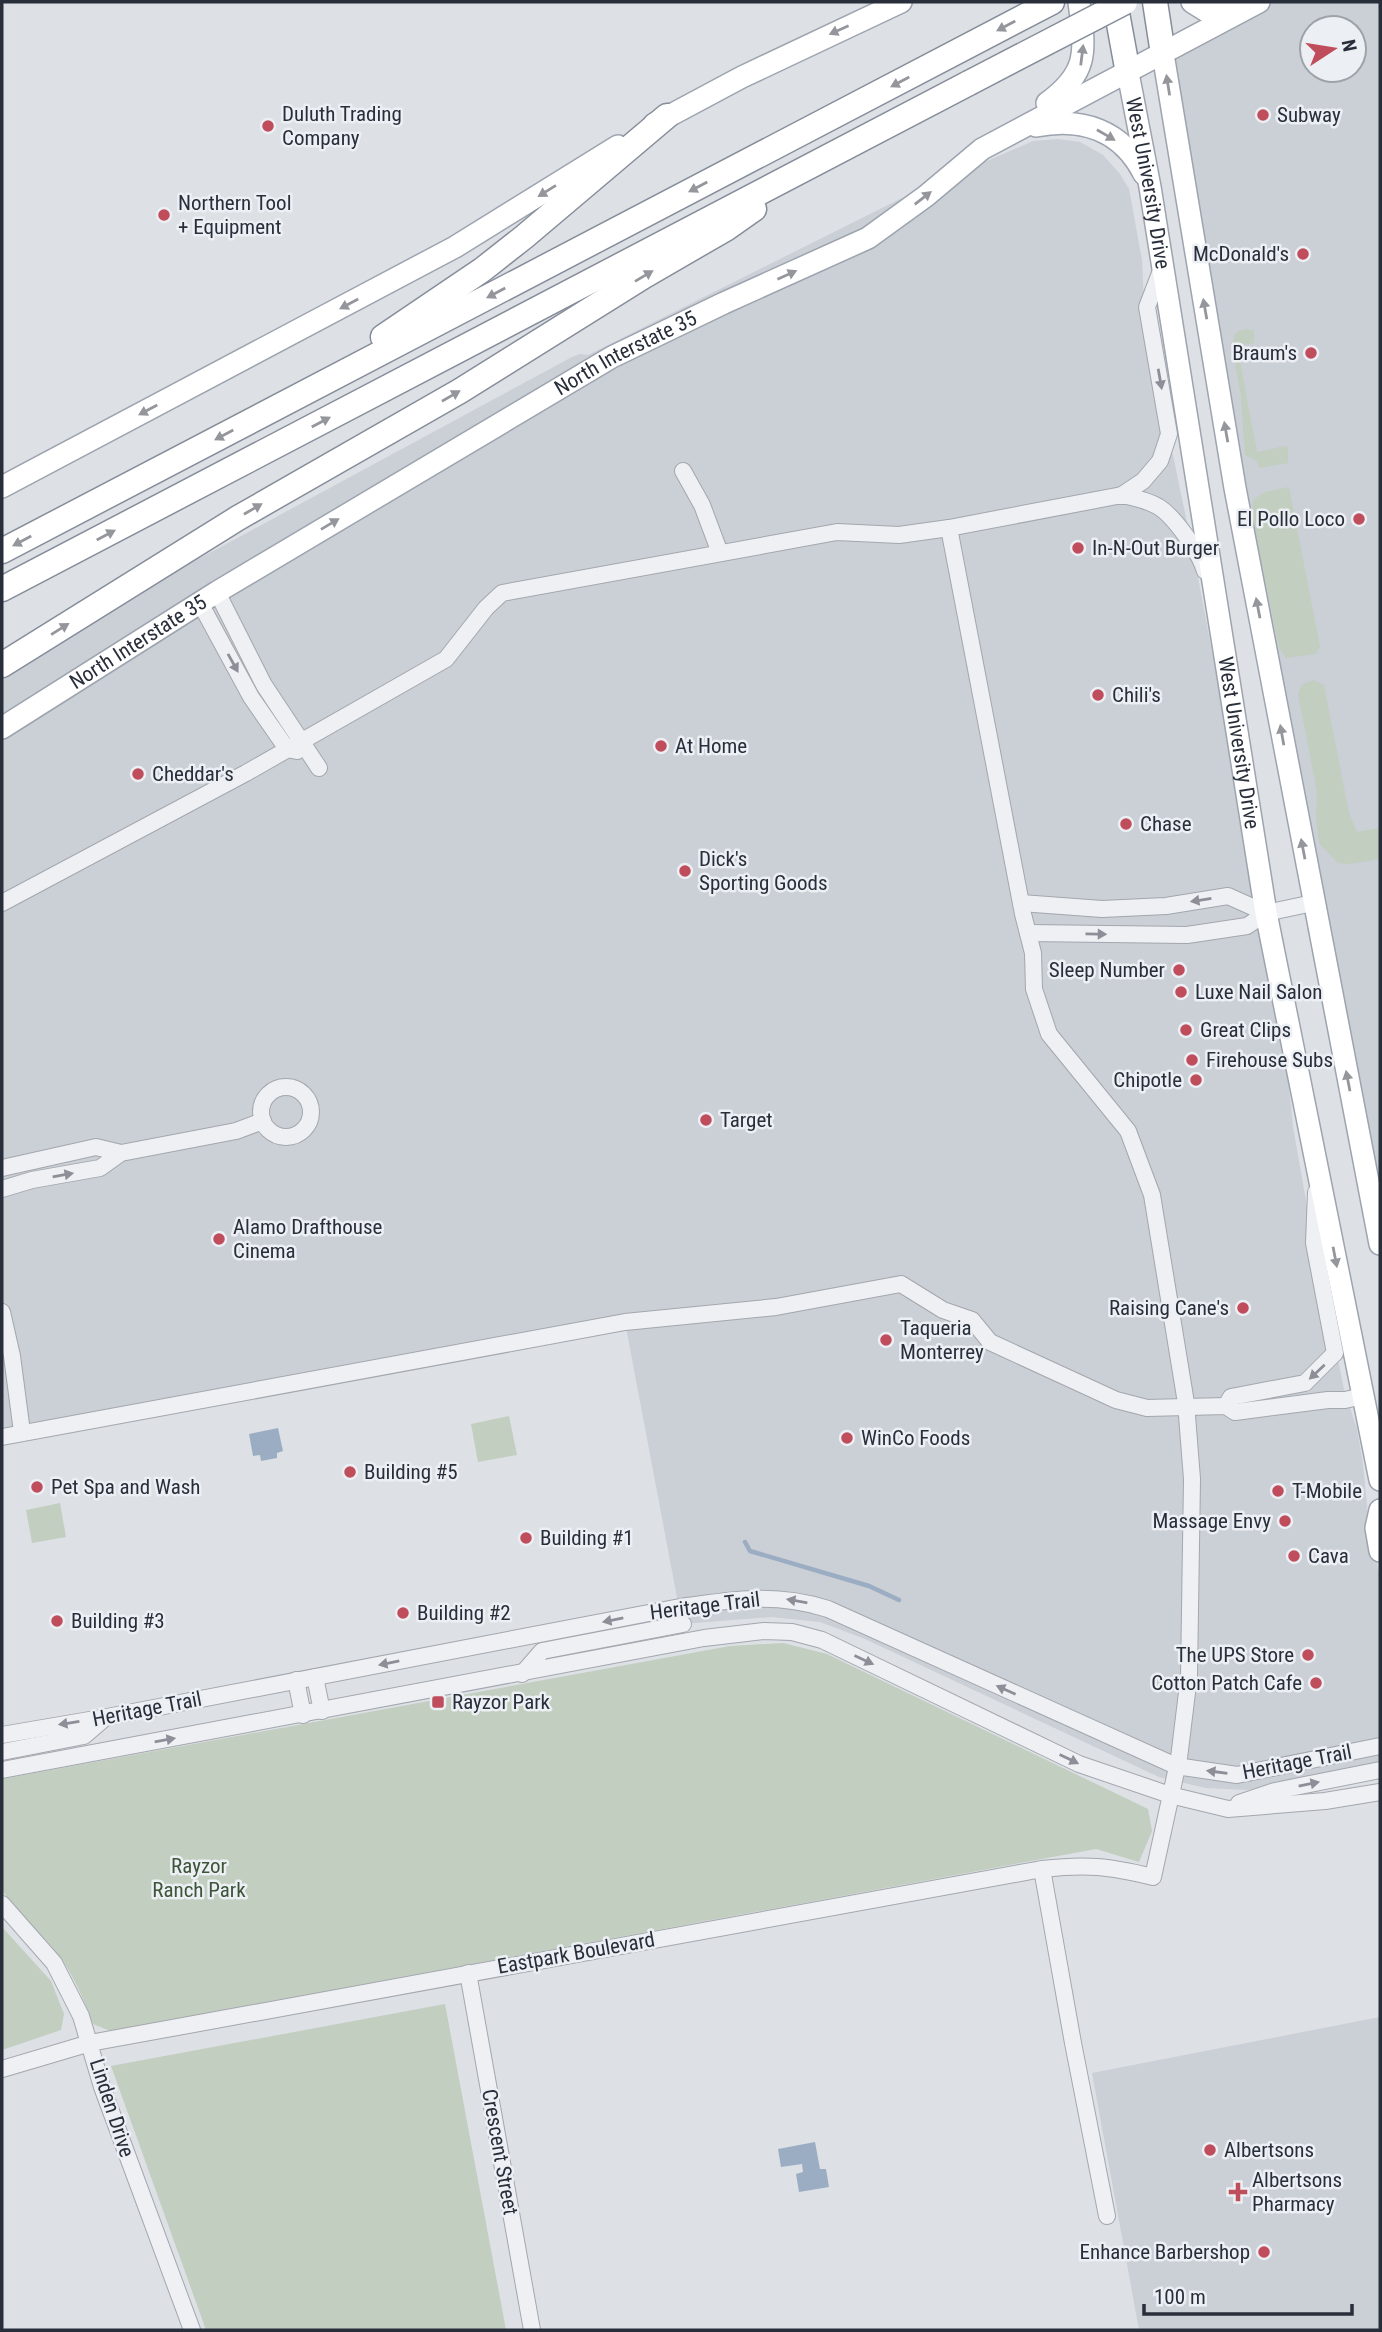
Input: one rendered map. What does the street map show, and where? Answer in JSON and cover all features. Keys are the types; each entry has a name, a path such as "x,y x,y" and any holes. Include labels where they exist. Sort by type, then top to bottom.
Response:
{"highway":[{"path":"2,551 1052,2"},
{"name":"West University Drive","path":"1115,2 1128,73"},
{"path":"2,589 1125,2"},
{"name":"West University Drive","path":"1155,2 1163,54"},
{"path":"284,403 482,270 667,116"},
{"path":"2,665 237,517 460,391 622,289 727,228 829,156"}],"main road":[{"path":"2,487 482,232 667,116 796,50 901,2"},
{"path":"982,149 1055,98 1075,79 1084,49 1079,2"},
{"path":"1192,2 1208,12 1239,12"},
{"name":"North Interstate 35","path":"2,728 208,598 612,357 868,238 926,196 982,149 1259,2"},
{"name":"West University Drive","path":"1163,54 1235,488 1380,1244"},
{"name":"West University Drive","path":"1128,73 1163,266 1266,913 1380,1480"},
{"path":"1017,130 1068,122 1104,132 1131,154 1150,187"},
{"path":"1198,494 1235,488"},
{"path":"1357,1364 1380,1419"},
{"path":"1380,1510 1376,1528 1380,1551"}],"street":[{"path":"1122,495 1143,481 1160,461 1170,434 1147,307 1163,266"},
{"path":"683,471 702,505 720,554"},
{"path":"2,903 287,749 305,747 446,659 486,608 502,593 837,532 899,535 1122,495 1146,500 1170,514 1200,557 1219,621"},
{"path":"949,528 1021,903 1034,953 1034,989 1049,1034 1128,1131 1153,1195 1187,1408 1192,1479 1189,1676 1181,1744 1170,1795"},
{"path":"208,598 319,768"},
{"path":"208,598 251,697 287,749"},
{"path":"1021,903 1102,908 1166,906 1228,896 1266,913"},
{"path":"1028,933 1187,935 1247,926 1266,913 1313,903"},
{"path":"302,1085 316,1120 300,1133 285,1137 272,1132 263,1121 262,1106 269,1094 283,1087 302,1085"},
{"path":"2,1168 96,1147 121,1153 236,1131 263,1121"},
{"path":"2,1189 32,1180 100,1168 121,1153"},
{"path":"1226,1406 1231,1397 1305,1383 1335,1353 1314,1243 1317,1167"},
{"path":"2,1437 625,1322 776,1307 901,1284 943,1310 972,1320 990,1342 1116,1400 1147,1408 1226,1406 1235,1412 1363,1396"},
{"path":"2,1312 12,1356 22,1432"},
{"name":"Heritage Trail","path":"2,1735 680,1607 774,1598 803,1601 828,1609 1176,1766 1237,1775 1380,1745"},
{"path":"522,1674 542,1651 683,1624"},
{"name":"Heritage Trail","path":"2,1770 704,1639 764,1631 792,1632 822,1640 1079,1764 1170,1795 1228,1809 1325,1801 1380,1792"},
{"path":"315,1677 322,1711"},
{"path":"296,1680 303,1715"},
{"path":"2,1752 84,1736 107,1717"},
{"name":"Heritage Trail","path":"1220,1807 1275,1790 1380,1770"},
{"name":"Eastpark Boulevard","path":"2,2069 90,2043 1042,1869 1081,1865 1109,1867 1153,1877 1170,1795"},
{"path":"1042,1869 1107,2216"},
{"name":"Linden Drive","path":"2,1904 54,1963 81,2016 102,2087 191,2330"},
{"name":"Crescent Street","path":"468,1973 532,2330"}],"shaded area":[{"path":"1259,2 1380,2 1380,1244 1163,54"},
{"path":"1058,139 1080,142 1103,155 1129,189 1142,260 1144,305 1159,388 1195,561 1285,1044 1293,1127 1331,1343 1357,1429 1363,1464 1369,1526 1380,1579 1380,1763 1247,1790 1206,1788 1159,1777 865,1639 820,1622 772,1617 682,1624 625,1322 2,1439 2,661 217,549 572,357 588,355 900,199 1033,141"},
{"path":"1380,2017 1380,2330 1139,2330 1092,2073"}],"green space":[{"path":"1248,329 1254,331 1254,343 1237,346 1257,452 1288,447 1288,463 1259,468 1257,461 1245,455 1241,397 1233,350 1234,335"},
{"path":"1289,487 1320,647 1315,654 1286,658 1279,648 1251,513 1254,499 1265,492"},
{"path":"1313,680 1324,685 1349,813 1357,832 1380,828 1380,859 1338,863 1319,843 1317,792 1298,694 1301,685"},
{"path":"509,1416 517,1455 478,1462 471,1424"},
{"path":"60,1503 66,1537 32,1543 26,1510"},
{"name":"Rayzor Ranch Park","path":"783,1643 827,1654 1148,1809 1152,1831 1139,1862 1096,1849 110,2031 93,2024 76,1984 60,1957 14,1907 3,1891 2,1779 730,1646"},
{"path":"2,1927 51,1981 64,2014 61,2030 2,2050"},
{"path":"445,2004 506,2330 206,2330 111,2066"}],"water":[{"path":"278,1428 283,1451 277,1453 277,1458 261,1461 260,1455 253,1456 249,1434"},
{"path":"815,2142 820,2169 826,2169 829,2187 799,2192 796,2174 803,2172 802,2164 781,2167 778,2149"}],"waterway":[{"path":"745,1542 750,1551 869,1586 899,1600"}],"place":[{"name":"Subway","path":"1263,115"},
{"name":"Duluth Trading Company","path":"268,126"},
{"name":"Northern Tool + Equipment","path":"164,215"},
{"name":"McDonald's","path":"1303,254"},
{"name":"Braum's","path":"1311,353"},
{"name":"El Pollo Loco","path":"1359,519"},
{"name":"In-N-Out Burger","path":"1078,548"},
{"name":"Chili's","path":"1098,695"},
{"name":"At Home","path":"661,746"},
{"name":"Cheddar's","path":"138,774"},
{"name":"Chase","path":"1126,824"},
{"name":"Dick's Sporting Goods","path":"685,871"},
{"name":"Sleep Number","path":"1179,970"},
{"name":"Luxe Nail Salon","path":"1181,992"},
{"name":"Great Clips","path":"1186,1030"},
{"name":"Firehouse Subs","path":"1192,1060"},
{"name":"Chipotle","path":"1196,1080"},
{"name":"Target","path":"706,1120"},
{"name":"Alamo Drafthouse Cinema","path":"219,1239"},
{"name":"Raising Cane's","path":"1243,1308"},
{"name":"Taqueria Monterrey","path":"886,1340"},
{"name":"WinCo Foods","path":"847,1438"},
{"name":"Building #5","path":"350,1472"},
{"name":"Pet Spa and Wash","path":"37,1487"},
{"name":"T-Mobile","path":"1278,1491"},
{"name":"Massage Envy","path":"1285,1521"},
{"name":"Building #1","path":"526,1538"},
{"name":"Cava","path":"1294,1556"},
{"name":"Building #2","path":"403,1613"},
{"name":"Building #3","path":"57,1621"},
{"name":"The UPS Store","path":"1308,1655"},
{"name":"Cotton Patch Cafe","path":"1316,1683"},
{"name":"Rayzor Park","path":"438,1702"},
{"name":"Albertsons","path":"1210,2150"},
{"name":"Albertsons Pharmacy","path":"1238,2192"},
{"name":"Enhance Barbershop","path":"1264,2252"}]}
